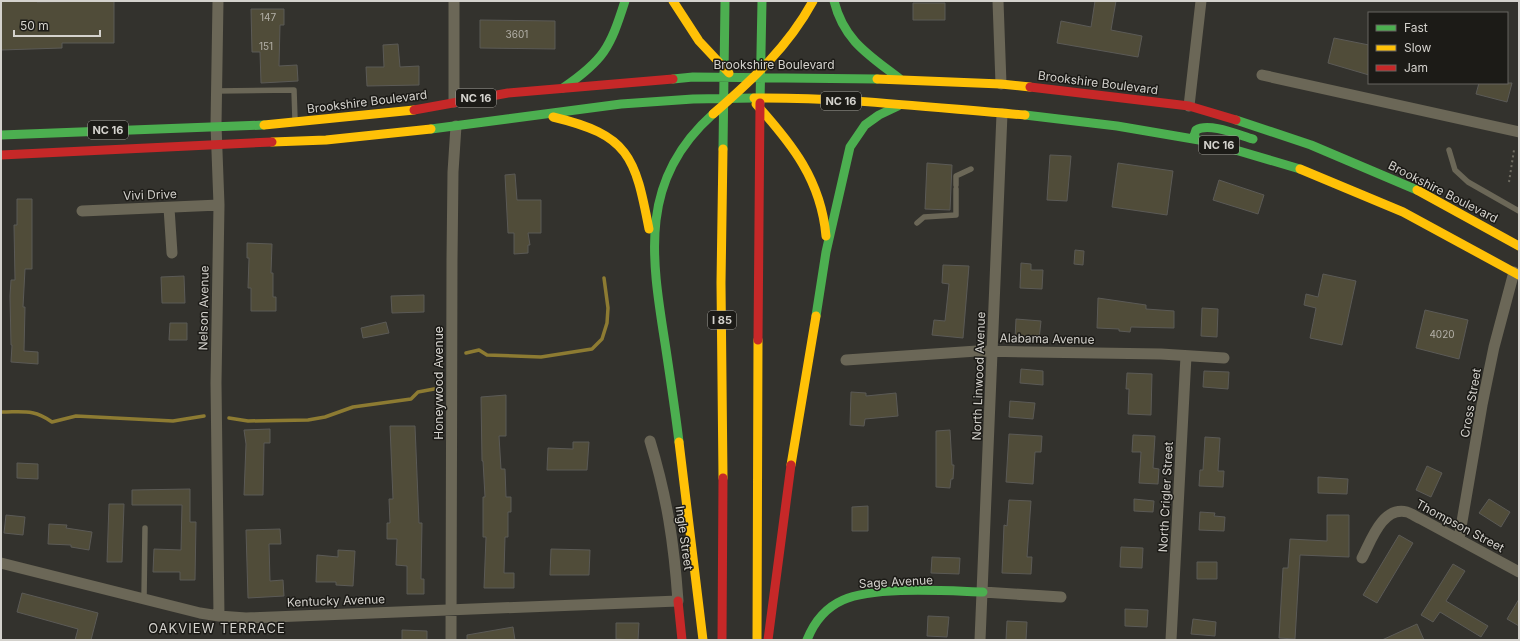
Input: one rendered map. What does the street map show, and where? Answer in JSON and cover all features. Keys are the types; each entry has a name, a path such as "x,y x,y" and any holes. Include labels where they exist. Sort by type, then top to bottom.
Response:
{"main road":[{"path":"563,88 593,64 608,46 613,37 625,1"},
{"path":"673,1 699,41 744,88 783,133 802,160 818,197 825,220 826,252"},
{"name":"I 85","path":"722,640 723,440 721,283 725,1"},
{"path":"757,640 758,212 762,1"},
{"path":"703,640 697,569 670,373 654,275 653,250 657,208 664,182 676,157 694,132 755,77 802,21 813,1"},
{"path":"834,1 836,10 845,31 853,42 861,50 900,79"},
{"name":"Brookshire Boulevard","path":"1,135 295,122 414,110 508,93 693,77 900,79 1001,84 1189,106 1258,127 1333,154 1410,186 1519,246"},
{"name":"NC 16","path":"1,155 326,140 456,126 621,104 693,99 783,98 899,105 1117,126 1193,139 1302,170 1353,190 1403,212 1517,274"},
{"path":"768,640 786,496 826,252 850,144 862,125 874,116 899,105"},
{"path":"539,115 574,121 597,129 610,136 624,149 632,161 641,185 653,250"},
{"path":"1193,139 1196,130 1206,127 1261,140"},
{"path":"1274,143 1333,154"},
{"name":"Sage Avenue","path":"807,640 813,625 831,606 844,599 858,595 898,592 983,592"},
{"name":"Ingle Street","path":"678,601 682,640"}],"street":[{"name":"Nelson Avenue","path":"218,1 216,145 219,206 216,383 219,616"},
{"path":"454,1 454,102"},
{"path":"998,1 1001,84"},
{"path":"1189,106 1201,1"},
{"path":"1262,75 1519,132"},
{"name":"North Linwood Avenue","path":"980,640 1002,114"},
{"name":"Honeywood Avenue","path":"451,640 452,260 453,172 456,126"},
{"name":"Vivi Drive","path":"82,211 219,206"},
{"path":"169,208 172,254"},
{"name":"Cross Street","path":"1459,539 1494,348 1517,274"},
{"name":"Alabama Avenue","path":"846,360 993,351 1224,358"},
{"name":"North Crigler Street","path":"1171,640 1186,356"},
{"name":"Ingle Street","path":"650,441 668,507 674,545 678,601"},
{"name":"Thompson Street","path":"1362,558 1386,516 1398,511 1407,512 1519,572"},
{"name":"Kentucky Avenue","path":"1,563 219,616 246,618 678,601"},
{"path":"983,592 1061,596"}],"lane":[{"path":"216,91 294,90 295,122"},
{"path":"1449,150 1455,170 1468,182 1519,210"},
{"path":"917,223 924,217 956,215 956,176 971,169"},
{"path":"144,528 144,598"}],"path":[{"path":"1509,182 1514,150"}],"building":[{"path":"1,1 114,1 114,43 62,43 62,48 1,50"},
{"path":"1095,1 1116,1 1111,30 1142,36 1138,57 1057,43 1061,21 1091,27"},
{"path":"913,3 945,3 945,20 913,20"},
{"path":"251,9 284,9 284,25 280,25 279,66 297,65 298,81 261,83 260,52 252,52"},
{"path":"480,20 555,21 555,49 480,48"},
{"path":"1334,38 1368,45 1368,75 1328,63"},
{"path":"398,44 400,67 419,66 419,85 367,86 366,67 384,67 383,45"},
{"path":"1512,83 1507,102 1476,94 1479,84"},
{"path":"1050,155 1071,156 1067,201 1047,200"},
{"path":"927,163 952,165 950,210 925,209"},
{"path":"1118,163 1173,171 1167,215 1112,207"},
{"path":"515,174 517,200 541,200 541,233 528,233 530,245 528,245 528,253 514,254 514,233 508,233 505,175"},
{"path":"1219,180 1264,195 1258,214 1213,200"},
{"path":"17,199 32,199 32,269 25,269 23,307 25,307 24,351 38,352 38,364 11,362 12,345 10,296 11,280 15,280 14,225 17,225"},
{"path":"247,243 272,244 271,273 273,273 273,297 276,297 276,311 251,311 251,288 248,288 249,258 247,258"},
{"path":"1075,250 1084,251 1083,265 1074,264"},
{"path":"1021,263 1031,264 1031,270 1043,270 1042,289 1020,288"},
{"path":"943,265 969,266 963,338 932,335 934,320 945,321 949,284 942,283"},
{"path":"1323,274 1356,281 1342,345 1310,338 1316,308 1304,305 1306,294 1318,297"},
{"path":"184,276 185,303 162,303 161,277"},
{"path":"424,295 424,312 392,313 391,296"},
{"path":"1098,298 1146,305 1146,309 1174,311 1174,328 1131,327 1130,332 1119,331 1119,329 1097,328"},
{"path":"1202,308 1218,309 1217,337 1201,336"},
{"path":"1425,310 1468,320 1459,359 1416,348"},
{"path":"1016,319 1041,321 1039,340 1015,339"},
{"path":"386,322 389,333 363,338 361,328"},
{"path":"170,323 187,323 187,340 169,340"},
{"path":"1021,369 1043,371 1043,385 1020,383"},
{"path":"1204,371 1229,372 1228,389 1203,387"},
{"path":"1127,373 1152,374 1151,415 1128,414 1129,389 1126,389"},
{"path":"851,392 866,393 866,396 896,393 898,416 865,419 864,426 850,425"},
{"path":"506,395 506,436 499,436 501,469 505,469 506,497 511,497 511,512 508,512 508,537 505,537 504,573 514,573 514,588 484,588 486,537 483,537 483,497 485,497 482,461 481,397"},
{"path":"1010,401 1035,403 1033,419 1009,417"},
{"path":"390,426 415,426 419,523 422,523 421,579 424,579 424,594 407,594 407,566 396,565 397,539 387,539 387,523 390,523 389,499 393,499"},
{"path":"270,429 270,443 264,443 263,495 244,495 246,444 244,430"},
{"path":"950,430 952,465 954,465 953,479 951,479 950,488 936,487 936,431"},
{"path":"1009,434 1042,436 1041,452 1035,452 1033,484 1006,482"},
{"path":"1133,435 1155,436 1153,468 1159,469 1158,484 1139,483 1141,452 1132,452"},
{"path":"1205,437 1220,438 1218,471 1224,471 1223,487 1199,486 1200,470 1203,470"},
{"path":"573,442 589,442 587,470 547,470 548,448 573,449"},
{"path":"17,463 38,464 38,479 17,478"},
{"path":"1427,466 1442,473 1431,497 1416,490"},
{"path":"1318,477 1348,479 1347,494 1318,493"},
{"path":"190,489 190,522 196,522 195,580 180,580 180,572 153,572 154,549 181,550 182,505 132,505 132,490"},
{"path":"1134,499 1154,501 1153,512 1134,511"},
{"path":"1489,499 1510,512 1501,527 1479,513"},
{"path":"1009,500 1031,501 1027,557 1032,557 1031,574 1002,573 1004,525 1007,526"},
{"path":"109,504 124,504 122,562 107,562"},
{"path":"868,506 868,531 852,531 852,507"},
{"path":"1200,512 1215,513 1214,516 1225,517 1224,531 1199,530"},
{"path":"6,515 25,517 23,535 4,533"},
{"path":"1327,515 1349,515 1349,557 1300,555 1295,639 1279,638 1283,568 1288,568 1290,539 1327,541"},
{"path":"49,524 67,525 66,528 92,532 89,550 71,547 71,545 48,544"},
{"path":"280,529 281,544 269,544 270,581 283,580 284,596 248,598 246,530"},
{"path":"1399,535 1413,543 1377,603 1363,595"},
{"path":"1121,547 1143,548 1142,568 1120,567"},
{"path":"551,549 590,550 589,575 550,575"},
{"path":"338,550 355,551 353,586 336,585 336,582 316,582 317,555 338,557"},
{"path":"932,557 960,558 959,574 931,573"},
{"path":"1197,562 1217,562 1217,579 1197,579"},
{"path":"1453,564 1465,571 1446,601 1488,626 1481,637 1440,612 1433,622 1421,615"},
{"path":"22,593 98,613 91,640 75,640 78,629 17,612"},
{"path":"1519,599 1519,626 1507,619"},
{"path":"1125,609 1148,610 1147,627 1125,626"},
{"path":"928,616 949,617 947,637 927,636"},
{"path":"1193,619 1216,622 1215,636 1191,634"},
{"path":"1007,621 1027,622 1026,640 1006,640"},
{"path":"616,623 639,623 638,640 616,639"},
{"path":"1417,624 1424,640 1382,640"},
{"path":"513,627 515,640 467,640 467,635"},
{"path":"402,630 427,631 427,640 402,640"}],"waterway":[{"path":"466,353 479,350 487,355 541,357 592,349 602,339 607,323 608,308 604,278"},
{"path":"229,418 248,421 308,420 325,417 353,407 411,399 418,392 434,389"},
{"path":"2,412 34,413 52,422 76,416 173,421 204,416"}],"traffic: fast":[{"path":"563,88 588,69 604,52 615,30 625,1"},
{"path":"723,149 725,1"},
{"path":"760,103 762,1"},
{"path":"834,1 838,15 851,37 868,54 900,79"},
{"path":"673,79 693,77 877,79"},
{"path":"431,129 621,104 693,99 754,98"},
{"path":"816,316 826,252 850,147 865,125 879,115 898,106"},
{"path":"679,442 656,279 656,220 662,192 672,165 689,139 713,114"},
{"path":"1025,115 1117,126 1205,141 1300,169"},
{"path":"1236,120 1311,145 1417,190"},
{"path":"1,135 264,125"},
{"path":"1193,139 1196,130 1208,127 1224,130 1253,139"},
{"path":"807,640 813,627 826,611 837,603 856,596 911,590 983,592"}],"traffic: slow":[{"path":"673,1 699,41 729,73"},
{"path":"713,114 742,88 781,48 803,18 813,1"},
{"path":"877,79 1001,84 1030,87"},
{"path":"754,98 856,101 1025,115"},
{"path":"756,104 793,149 803,164 818,197 826,236"},
{"path":"264,125 414,110"},
{"path":"553,117 578,124 598,132 613,141 624,152 633,166 639,183 649,229"},
{"path":"272,142 326,140 431,129"},
{"path":"723,149 721,283 723,478"},
{"path":"1300,169 1403,212 1519,275"},
{"path":"1417,190 1519,246"},
{"path":"791,465 816,316"},
{"path":"757,640 758,340"},
{"path":"679,442 703,640"}],"traffic: jam":[{"path":"414,110 508,93 673,79"},
{"path":"1030,87 1189,106 1236,120"},
{"path":"758,340 760,103"},
{"path":"1,155 272,142"},
{"path":"768,640 791,465"},
{"path":"722,640 723,478"},
{"path":"678,601 682,640"}],"district":[{"name":"OAKVIEW TERRACE","path":"217,628"}]}
